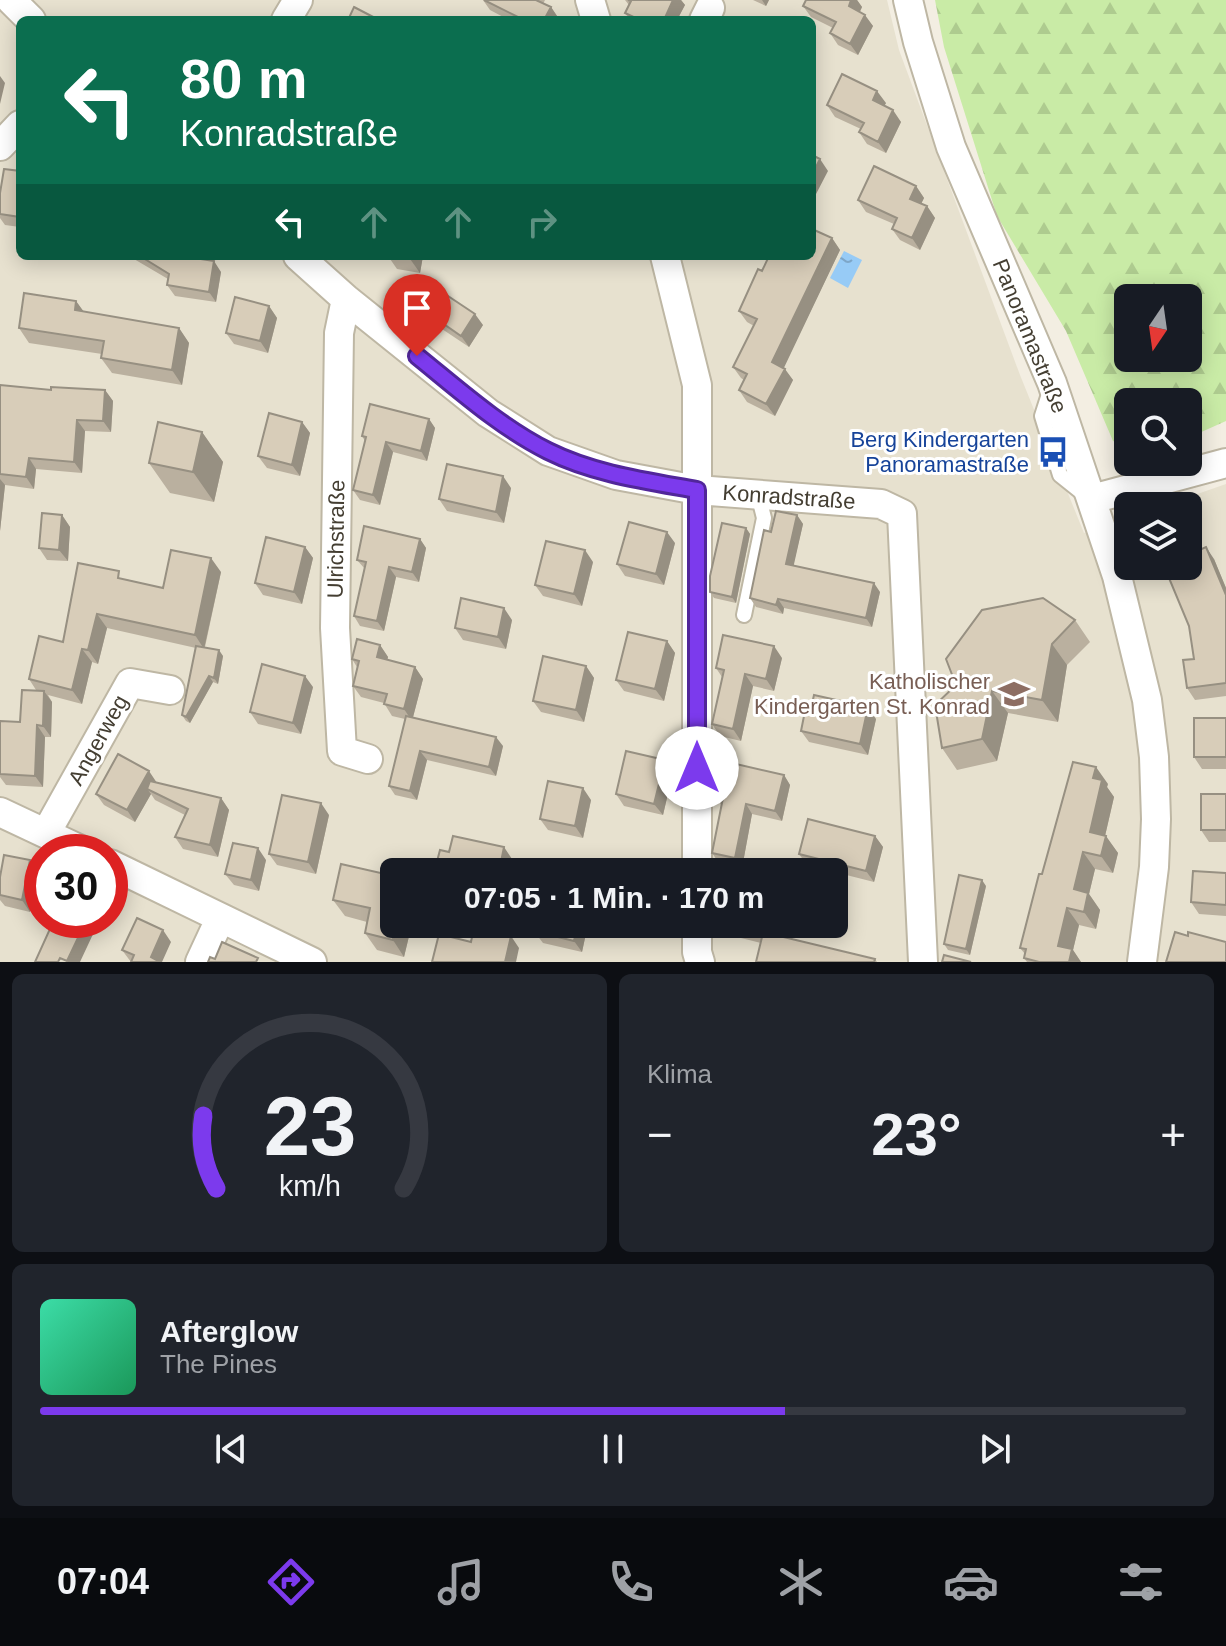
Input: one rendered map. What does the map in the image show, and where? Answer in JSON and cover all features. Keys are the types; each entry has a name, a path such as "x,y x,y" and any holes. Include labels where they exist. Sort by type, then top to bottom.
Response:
{"street":[{"path":"11,0 27,16"},
{"name":"Panoramastraße","path":"908,0 951,147 1052,383 1117,576 1147,700 1154,757 1154,867 1142,962"},
{"path":"0,146 16,129"},
{"name":"Konradstraße","path":"302,260 488,413 548,451 616,475 697,490 881,504 902,514 923,962"},
{"path":"666,260 697,385 697,858"},
{"name":"Ulrichstraße","path":"346,299 339,333 335,628 342,751 368,759"},
{"path":"1092,499 1226,463"},
{"name":"Angerweg","path":"46,833 130,683 170,690"},
{"path":"0,812 46,833"},
{"path":"128,873 312,962"},
{"path":"200,962 220,919"},
{"path":"697,938 700,962"}],"lane":[{"path":"744,615 764,518 758,494"}],"shaded area":[{"path":"0,0 887,0 899,50 1020,375 1084,533 1114,523 1114,580 1202,580 1202,492 1226,484 1226,962 0,962"}],"green space":[{"path":"935,0 1226,0 1226,421 1202,432 1202,388 1114,388 1113,441 1066,331 997,216 944,47"}],"water":[{"path":"844,251 862,260 848,288 830,278"}],"building":[{"path":"484,0 536,0 551,7 546,16 516,16"},
{"path":"628,0 673,0 666,16 631,16 625,13 631,1"},
{"path":"806,0 851,0 849,6 865,15 850,44 830,33 836,22 803,6"},
{"path":"354,7 371,16 350,16"},
{"path":"842,74 877,91 873,100 893,110 878,142 859,132 864,123 827,105"},
{"path":"874,166 916,186 910,199 927,206 912,238 892,229 897,218 858,200"},
{"path":"4,169 16,170 16,216 0,214"},
{"path":"816,231 832,238 772,362 785,369 766,404 739,390 747,374 733,367 757,319 739,311 758,269 762,271 767,260 816,260"},
{"path":"146,260 214,261 209,292 167,285 169,274"},
{"path":"442,292 475,314 461,336 428,313"},
{"path":"24,293 76,301 75,310 179,328 172,370 101,358 104,341 19,328"},
{"path":"235,297 269,306 260,341 226,333"},
{"path":"0,385 51,390 51,387 105,390 103,421 77,420 74,462 29,458 26,477 0,474"},
{"path":"370,404 429,419 421,451 386,442 373,495 353,490 366,437 362,436"},
{"path":"269,413 302,422 292,465 258,456"},
{"path":"158,422 202,432 193,472 149,463"},
{"path":"447,464 503,476 496,512 439,499"},
{"path":"776,511 797,515 786,564 874,583 866,618 778,599 776,605 750,598 764,530 771,532"},
{"path":"42,513 62,515 59,550 39,548"},
{"path":"629,522 667,532 656,574 617,564"},
{"path":"722,523 746,528 732,597 710,592 710,576"},
{"path":"364,526 420,539 412,572 389,567 377,621 354,616 366,562 357,560"},
{"path":"266,537 305,547 294,592 255,583"},
{"path":"546,541 585,550 574,594 535,585"},
{"path":"1206,547 1226,595 1226,683 1187,688 1183,660 1194,659 1189,626 1170,580 1202,580 1202,549"},
{"path":"171,550 211,558 195,635 97,614 88,650 82,649 72,690 29,679 39,636 63,642 78,563 119,571 118,578 163,588"},
{"path":"461,598 504,608 498,637 455,628"},
{"path":"1043,598 1075,620 1052,644 1042,700 992,691 982,739 942,748 935,705 956,685 946,659 982,610"},
{"path":"628,632 667,641 655,689 616,680"},
{"path":"723,635 774,646 766,679 745,674 733,729 712,724 724,670 716,668"},
{"path":"357,639 380,645 377,657 415,667 404,709 384,704 387,694 353,686 359,661 352,659"},
{"path":"196,646 219,650 214,678 209,676 186,717 182,715"},
{"path":"543,656 586,666 576,710 533,701"},
{"path":"262,664 305,676 293,723 250,712"},
{"path":"22,690 44,691 43,726 37,725 35,776 0,774 0,721 20,722"},
{"path":"814,695 868,707 860,744 801,731 805,711 810,713"},
{"path":"406,716 496,737 489,767 420,751 410,791 389,786"},
{"path":"1194,718 1226,718 1226,757 1194,757"},
{"path":"626,751 665,760 654,804 616,794"},
{"path":"118,754 149,771 127,810 96,794"},
{"path":"723,761 784,775 775,811 746,804 735,858 712,853 723,798 715,796"},
{"path":"1073,762 1096,767 1093,778 1102,780 1090,832 1106,836 1101,856 1083,852 1074,889 1088,893 1084,912 1067,908 1058,946 1072,949 1069,962 1039,962 1024,958 1026,949 1020,948"},
{"path":"150,781 221,798 210,845 175,837 188,809 147,789"},
{"path":"548,781 583,788 575,826 540,819"},
{"path":"1201,794 1226,794 1226,830 1201,830"},
{"path":"282,795 321,803 308,862 269,854"},
{"path":"808,819 875,836 866,871 848,866 848,858 815,858 799,854"},
{"path":"453,836 504,847 502,858 438,858 440,850 449,852"},
{"path":"233,843 258,848 251,880 225,874"},
{"path":"4,855 24,859 22,900 0,895"},
{"path":"341,864 380,873 380,937 365,933 370,908 333,900"},
{"path":"1193,871 1226,873 1226,905 1191,902"},
{"path":"959,875 982,880 966,949 944,944"},
{"path":"137,918 163,930 151,957 160,962 131,962 134,955 122,950"},
{"path":"1175,932 1188,936 1188,932 1226,942 1226,962 1166,962"},
{"path":"46,938 78,938 67,961 60,958 58,962 35,962"},
{"path":"438,938 471,942 472,938 511,938 505,962 432,962"},
{"path":"762,938 788,938 875,959 874,962 756,962"},
{"path":"222,942 258,958 256,962 208,962 210,957 215,959"},
{"path":"944,955 971,962 942,962"}],"place":[{"name":"Berg Kindergarten Panoramastraße","path":"1053,452"},
{"name":"Katholischer Kindergarten St. Konrad","path":"1014,694"}],"route":[{"path":"417,356 488,413 548,451 616,475 697,490 697,768"}]}
